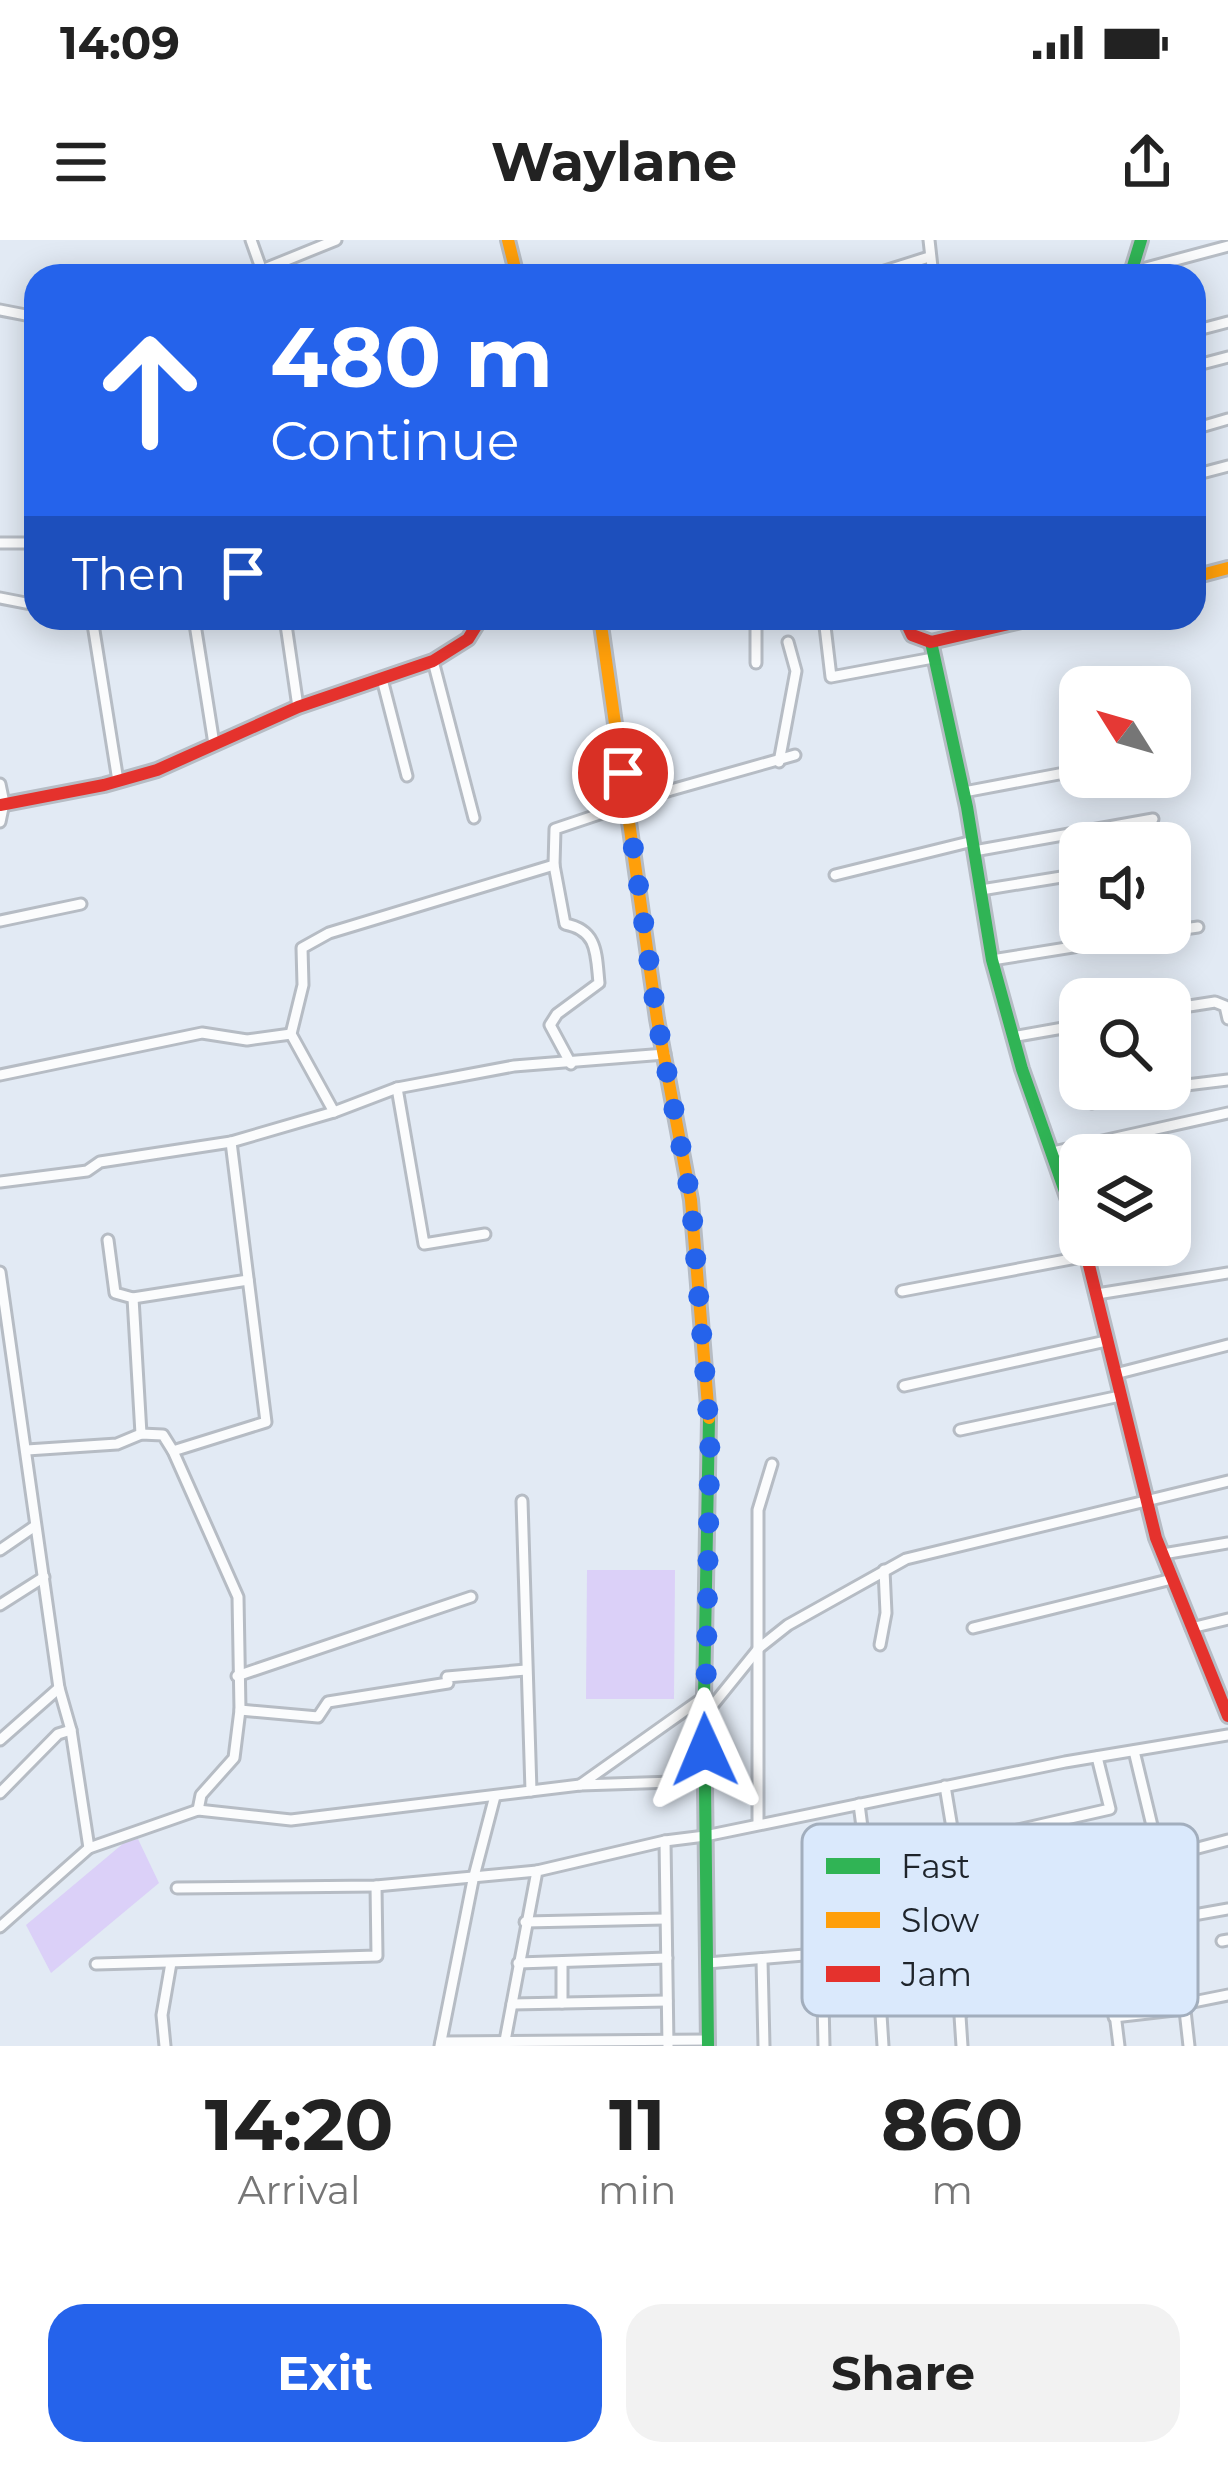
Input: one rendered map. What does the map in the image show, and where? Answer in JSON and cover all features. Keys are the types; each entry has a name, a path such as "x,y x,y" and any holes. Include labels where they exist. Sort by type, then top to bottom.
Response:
{"street":[{"path":"281,264 336,240"},
{"path":"929,240 930,264"},
{"path":"1165,264 1228,246"},
{"path":"906,264 928,257"},
{"path":"94,630 118,781"},
{"path":"196,630 214,744"},
{"path":"287,630 298,707"},
{"path":"2,804 157,770 298,707 433,661 468,639 474,630"},
{"path":"495,1796 473,1880 441,2044 708,2043 704,1697 710,1437 691,1200 664,1054 602,630"},
{"path":"756,630 756,664"},
{"path":"825,630 831,677 933,658"},
{"path":"910,630 931,642 982,630"},
{"path":"779,761 796,671 788,642"},
{"path":"931,642 964,792 992,960 1012,1037 1059,1170"},
{"path":"433,661 474,818"},
{"path":"382,679 407,776"},
{"path":"571,1064 550,1025 557,1014 599,983 594,941 581,927 565,924 554,865 555,829 795,755"},
{"path":"964,792 1059,774"},
{"path":"0,784 0,822"},
{"path":"835,875 974,846 1153,819"},
{"path":"334,1112 291,1034 303,985 302,948 329,933 554,865"},
{"path":"981,890 1059,877"},
{"path":"0,921 81,904"},
{"path":"1191,928 1198,927"},
{"path":"992,960 1059,949"},
{"path":"1191,1006 1215,1002 1226,1006 1228,1019"},
{"path":"1012,1037 1059,1029"},
{"path":"0,1075 202,1033 247,1040 291,1034"},
{"path":"0,1182 87,1171 100,1162 231,1142 397,1088 514,1066 664,1054"},
{"path":"1191,1085 1228,1080"},
{"path":"397,1088 424,1244 485,1234"},
{"path":"1053,1152 1228,1113"},
{"path":"172,1451 266,1422 231,1142"},
{"path":"108,1240 116,1293 133,1298 248,1280"},
{"path":"902,1291 1059,1256"},
{"path":"1089,1266 1163,1555 1191,1628 1222,1686 1228,1716"},
{"path":"1097,1294 1228,1273"},
{"path":"0,1275 58,1688 70,1730 89,1847"},
{"path":"133,1298 141,1434"},
{"path":"904,1386 1106,1341"},
{"path":"1115,1374 1228,1345"},
{"path":"960,1430 1120,1396"},
{"path":"27,1450 117,1444 141,1434 163,1435 172,1451 238,1598 240,1710 234,1758 201,1796 198,1810"},
{"path":"758,1822 758,1510 772,1464"},
{"path":"704,1716 759,1648 788,1625 924,1552 1228,1481"},
{"path":"522,1501 531,1791"},
{"path":"0,1550 34,1526"},
{"path":"1163,1555 1228,1543"},
{"path":"880,1646 886,1613 884,1570"},
{"path":"0,1605 44,1577"},
{"path":"973,1628 1172,1579"},
{"path":"237,1676 471,1597"},
{"path":"1191,1628 1228,1619"},
{"path":"240,1710 318,1718 328,1702 448,1683 447,1677 526,1670"},
{"path":"0,1740 58,1688"},
{"path":"580,1785 704,1697"},
{"path":"0,1792 58,1734 70,1730"},
{"path":"177,1888 376,1886 537,1871 758,1822 1228,1735"},
{"path":"1134,1751 1152,1824"},
{"path":"1044,1824 1110,1809 1097,1757"},
{"path":"0,1927 89,1847 198,1810 291,1820 580,1785 705,1781"},
{"path":"945,1786 952,1824"},
{"path":"860,1804 863,1824"},
{"path":"1198,1848 1228,1840"},
{"path":"665,1841 668,2044"},
{"path":"505,2045 537,1871"},
{"path":"96,1964 377,1956 376,1886"},
{"path":"1198,1916 1228,1909"},
{"path":"525,1922 665,1919"},
{"path":"706,1964 802,1956"},
{"path":"518,1963 667,1958"},
{"path":"762,1960 764,2046"},
{"path":"165,2046 162,2015 171,1963"},
{"path":"562,1964 562,2003"},
{"path":"1198,2003 1228,1994"},
{"path":"512,2004 667,2001"},
{"path":"824,2016 824,2046"},
{"path":"881,2016 883,2046"},
{"path":"960,2016 962,2046"},
{"path":"1119,2046 1114,2018 1127,2016"},
{"path":"1184,2016 1189,2046"}],"shaded area":[{"path":"587,1570 675,1570 674,1699 586,1699"},
{"path":"138,1839 159,1883 51,1973 26,1925 125,1842"}],"traffic: fast":[{"path":"1134,264 1141,240"},
{"path":"931,642 967,807 992,960 1022,1069 1059,1174"},
{"path":"708,2046 704,1697 709,1418"}],"traffic: slow":[{"path":"508,240 514,264"},
{"path":"1206,574 1228,568"},
{"path":"602,630 657,1019 691,1200 709,1418"}],"traffic: jam":[{"path":"0,805 157,770 298,707 433,661 468,639 474,630"},
{"path":"910,630 931,642 982,630"},
{"path":"1089,1266 1156,1538 1228,1716"}],"route":[{"path":"623,773 657,1019 691,1200 710,1437 705,1750"}]}
